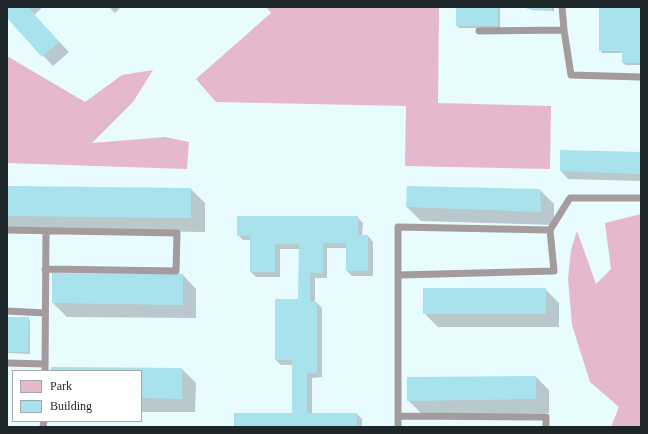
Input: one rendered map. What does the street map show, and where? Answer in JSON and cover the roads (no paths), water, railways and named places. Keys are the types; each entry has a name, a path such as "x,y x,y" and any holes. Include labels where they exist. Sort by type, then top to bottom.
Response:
{"lane":[{"path":"562,7 571,75 641,77"},
{"path":"479,31 564,30"},
{"path":"399,275 554,271 550,230 570,198 641,198"},
{"path":"398,427 398,227 550,230"},
{"path":"7,230 177,233 176,271 45,269"},
{"path":"7,363 45,368 46,231"},
{"path":"7,311 45,313"},
{"path":"398,416 546,417 546,427"}]}
